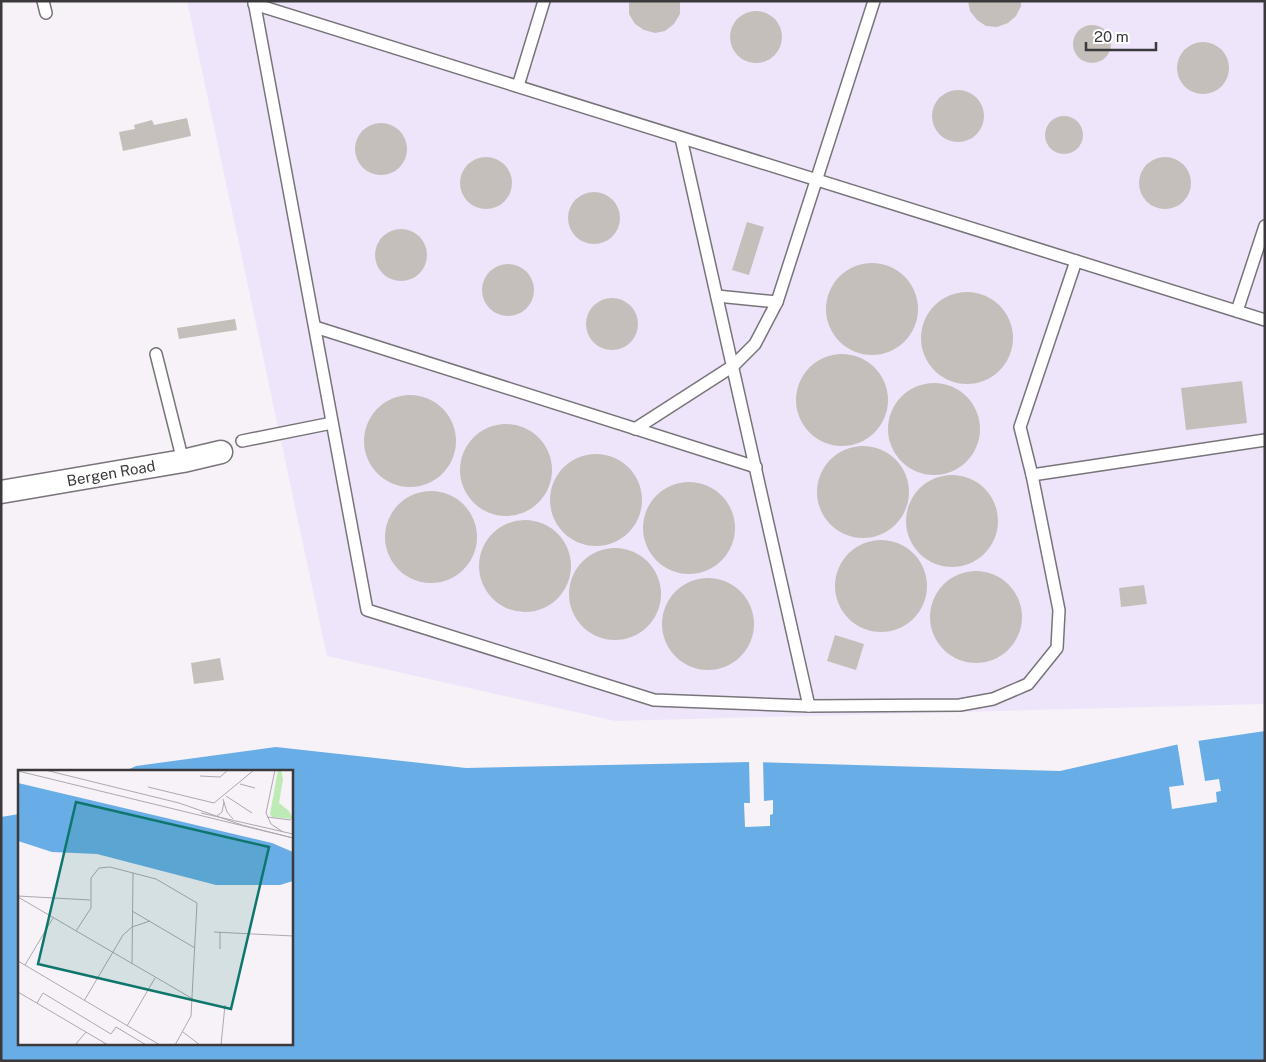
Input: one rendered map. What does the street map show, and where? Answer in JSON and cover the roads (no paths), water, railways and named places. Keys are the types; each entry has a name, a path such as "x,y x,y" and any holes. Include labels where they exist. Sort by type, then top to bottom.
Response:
{"street":[{"name":"Bergen Road","path":"1,492 183,461 221,452"}],"lane":[{"path":"42,1 46,13"},
{"path":"518,86 544,1"},
{"path":"635,429 733,366 755,344 777,302 874,1"},
{"path":"1076,261 1020,427 1032,475 1059,610 1057,648 1028,684 993,699 960,705 809,706 654,700 367,610 254,3 1265,320"},
{"path":"681,138 809,706"},
{"path":"1237,312 1265,226"},
{"path":"717,296 777,302"},
{"path":"315,327 756,467"},
{"path":"156,354 183,461"},
{"path":"242,441 332,423"},
{"path":"1032,475 1265,440"}],"water":[{"path":"1265,731 1265,1061 1,1061 1,817 18,814 18,1044 292,1044 292,770 127,770 136,766 276,747 466,768 752,762 1060,771 1184,743"}]}
